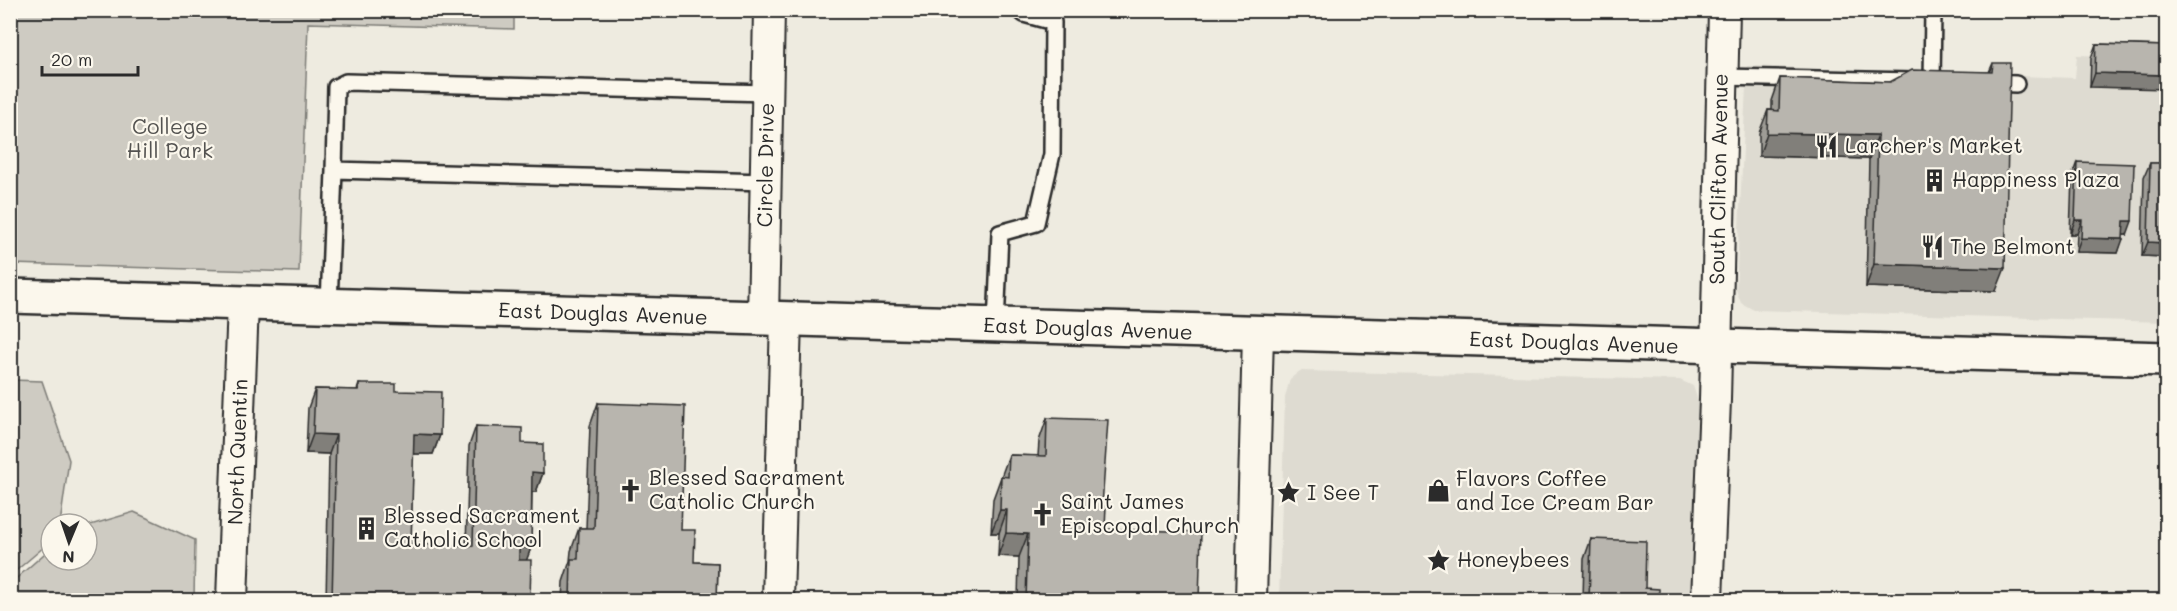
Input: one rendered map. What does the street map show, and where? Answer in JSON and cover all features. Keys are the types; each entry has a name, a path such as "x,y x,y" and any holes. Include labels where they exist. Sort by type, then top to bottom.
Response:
{"main road":[{"name":"East Douglas Avenue","path":"10,297 2166,359"}],"street":[{"name":"Circle Drive","path":"769,10 766,182 775,320 778,600"},
{"name":"South Clifton Avenue","path":"1707,600 1724,10"},
{"name":"North Quentin","path":"232,600 243,303"},
{"path":"1251,600 1258,334"}],"lane":[{"path":"996,326 1000,233 1036,223 1053,154 1053,22 1024,14 1020,10"},
{"path":"1721,77 1937,82 1933,10"},
{"path":"329,306 336,87 346,82 767,93"},
{"path":"1974,83 2016,84"},
{"path":"334,170 766,182"}],"shaded area":[{"path":"2077,55 2166,58 2166,322 1754,310 1741,303 1736,290 1747,66 2075,78"},
{"path":"1300,371 1680,380 1693,386 1699,404 1693,600 1279,600 1285,397 1290,379"}],"green space":[{"name":"College Hill Park","path":"11,10 514,10 514,29 308,23 299,272 11,264"},
{"path":"11,380 42,381 69,460 62,512 39,512 39,551 11,575"},
{"path":"134,512 195,540 194,600 11,600 11,583 39,558 39,572 99,572 99,522"}],"building":[{"path":"2096,44 2166,46 2166,75 2095,73"},
{"name":"Happiness Plaza","path":"1993,63 2010,63 2005,268 1874,264 1878,135 1767,133 1768,110 1779,111 1780,78 1890,82 1912,70 1992,72"},
{"path":"2077,162 2134,164 2132,221 2124,221 2123,239 2081,238 2082,220 2075,220"},
{"path":"2150,163 2166,163 2166,243 2148,242"},
{"name":"Blessed Sacrament Catholic School","path":"359,384 396,384 396,391 441,392 440,435 414,434 411,544 473,546 476,426 522,428 522,443 543,444 543,473 532,472 531,548 519,547 519,560 531,560 530,600 332,600 336,435 313,434 315,389 359,390"},
{"name":"Blessed Sacrament Catholic Church","path":"598,403 685,406 681,530 695,530 694,562 718,563 717,600 679,598 679,600 570,600 571,559 578,559 579,528 594,528"},
{"name":"Saint James Episcopal Church","path":"1047,418 1108,420 1102,506 1106,506 1105,529 1201,532 1199,600 1026,600 1028,534 1006,533 1007,510 1000,510 1001,476 1008,477 1009,455 1046,456"},
{"path":"1591,539 1646,541 1645,588 1659,589 1659,600 1589,600"}],"place":[{"name":"Larcher's Market","path":"1827,146"},
{"name":"Happiness Plaza","path":"1934,180"},
{"name":"The Belmont","path":"1932,247"},
{"name":"Blessed Sacrament Catholic Church","path":"631,490"},
{"name":"Flavors Coffee and Ice Cream Bar","path":"1438,491"},
{"name":"I See T","path":"1289,493"},
{"name":"Saint James Episcopal Church","path":"1043,514"},
{"name":"Blessed Sacrament Catholic School","path":"366,528"},
{"name":"Honeybees","path":"1439,560"}]}
